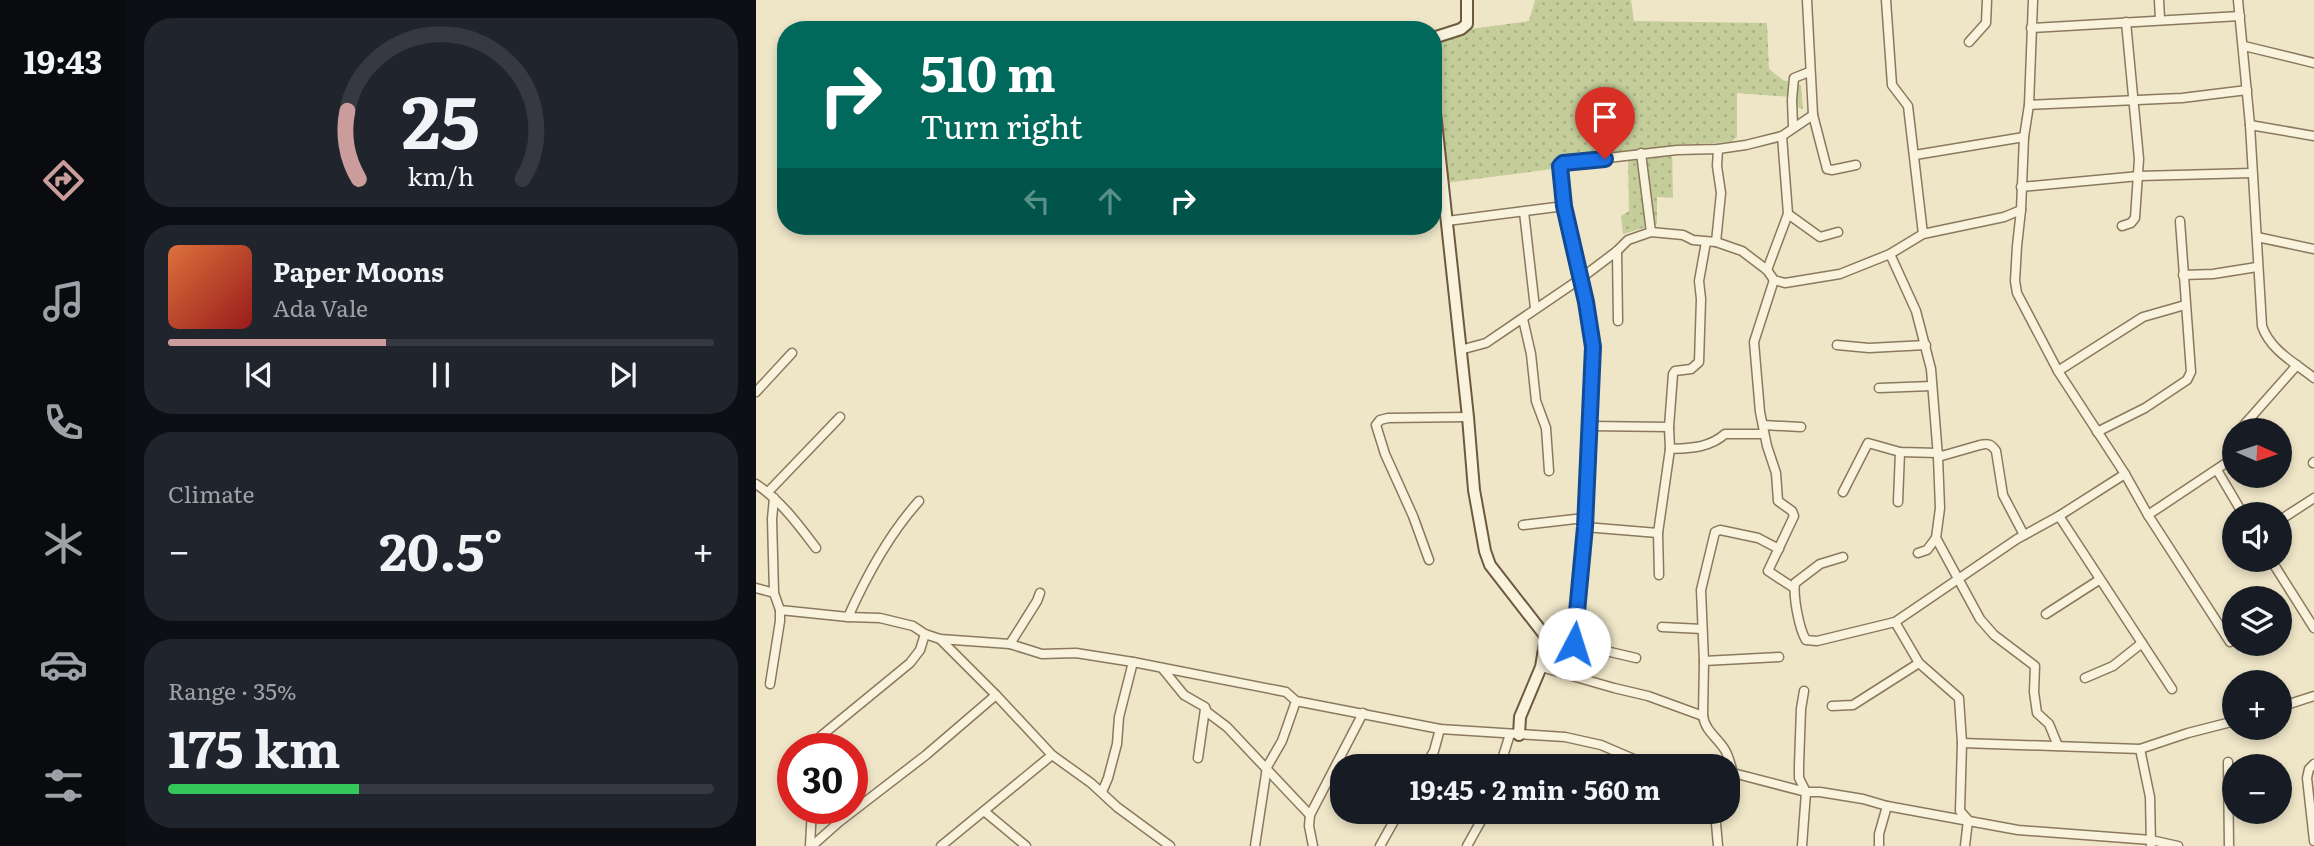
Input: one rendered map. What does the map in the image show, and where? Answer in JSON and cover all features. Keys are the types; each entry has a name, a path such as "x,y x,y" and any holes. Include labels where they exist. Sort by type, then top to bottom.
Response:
{"street":[{"path":"1442,35 1461,29 1467,24 1467,0"},
{"path":"1807,0 1813,115 1827,169 1856,165"},
{"path":"1886,0 1892,85 1908,106 1923,234"},
{"path":"1969,42 1986,23 1987,0"},
{"path":"2033,0 2029,105 2024,137 2015,281 2017,293 2058,371 2222,630"},
{"path":"2159,0 2160,19"},
{"path":"2238,0 2250,124 2262,327 2273,346 2314,378"},
{"path":"2031,28 2240,16"},
{"path":"2122,226 2131,223 2135,218 2139,176 2126,22"},
{"path":"2244,47 2314,63"},
{"path":"1793,126 1794,78 1809,72"},
{"path":"2029,105 2182,99 2247,90"},
{"path":"1574,644 1584,523 1593,347 1588,312 1564,206 1560,166 1563,163 1641,153 1746,145 1782,136 1793,126 1813,115"},
{"path":"2250,124 2314,136"},
{"path":"1766,270 1788,214 1782,136"},
{"path":"1915,155 2024,137"},
{"path":"1716,242 1721,193 1717,166 1718,149"},
{"path":"1641,153 1651,232"},
{"path":"2021,187 2139,176 2252,173"},
{"path":"1442,176 1474,490 1488,558 1504,584 1546,637 1636,658"},
{"path":"1447,221 1564,206"},
{"path":"1460,349 1486,343 1580,279 1628,240 1651,232 1669,232 1716,242 1742,251 1774,280 1785,283 1840,274 1890,254 1923,234 2004,217 2021,210"},
{"path":"1524,212 1535,308"},
{"path":"1788,214 1821,237 1838,232"},
{"path":"2004,217 2018,228"},
{"path":"2097,432 2145,408 2188,380 2191,372 2180,221"},
{"path":"2257,237 2314,249"},
{"path":"1659,575 1658,533 1670,449 1673,374 1675,371 1691,369 1699,362 1699,281 1706,242"},
{"path":"1617,251 1618,321"},
{"path":"1890,254 1916,311 1926,345 1932,386 1940,508 1936,538 1927,550 1918,553"},
{"path":"2182,275 2213,274 2257,267"},
{"path":"1774,280 1754,342 1760,412 1775,466 1778,501 1794,513 1768,573 1794,588"},
{"path":"2058,371 2143,317 2185,305"},
{"path":"1523,319 1531,355 1536,401 1546,428 1549,471"},
{"path":"1837,345 1870,348 1926,345"},
{"path":"756,392 792,353"},
{"path":"2250,418 2297,365"},
{"path":"1879,388 1932,386"},
{"path":"770,684 780,621 780,610 774,593 771,495 840,417"},
{"path":"1429,560 1385,454 1376,425 1380,420 1388,418 1468,417"},
{"path":"1590,426 1669,428"},
{"path":"1670,449 1703,447 1715,443 1725,433 1801,427"},
{"path":"1843,492 1868,443 1900,452 1938,455 1987,444 1993,446 1996,451 2003,495 2024,536"},
{"path":"1898,502 1900,452"},
{"path":"2148,515 2222,466"},
{"path":"2217,470 2236,502"},
{"path":"1843,557 1820,564 1795,583 1802,635 1809,641 1895,622 2024,536 2125,474"},
{"path":"756,484 771,495 816,548"},
{"path":"2292,512 2314,498"},
{"path":"848,617 863,583 898,526 919,501"},
{"path":"2060,516 2172,690"},
{"path":"1523,525 1584,523 1658,533"},
{"path":"1725,754 1723,747 1712,736 1703,716 1701,590 1715,532 1727,530 1758,538 1779,549"},
{"path":"1936,538 1980,619 1994,635 2035,666 2034,692 2037,713 2049,724 2058,746"},
{"path":"2279,572 2314,628"},
{"path":"2046,614 2099,580"},
{"path":"756,588 774,593"},
{"path":"1010,644 1038,601 1040,593"},
{"path":"780,610 880,618 913,626 940,639 1010,644 1042,654 1076,653 1133,662 1286,692 1296,701 1440,729 1565,737 1601,745 1622,754"},
{"path":"1895,622 1919,663 1959,698 1962,743 1960,811 1968,820 1965,846"},
{"path":"1662,627 1702,629"},
{"path":"825,733 910,663 920,650 925,634"},
{"path":"1506,754 1541,667 1546,637"},
{"path":"940,639 1052,755 1170,846"},
{"path":"2085,678 2113,666 2142,643"},
{"path":"1704,661 1779,657"},
{"path":"1102,792 1108,778 1133,662"},
{"path":"1832,706 1853,705 1919,663"},
{"path":"1541,667 1648,696 1703,716"},
{"path":"1162,668 1184,695 1205,707 1227,727 1310,815"},
{"path":"1802,846 1806,792 1799,778 1804,691"},
{"path":"811,846 926,755 996,695"},
{"path":"2292,703 2314,696"},
{"path":"1255,846 1267,767 1282,741 1296,701"},
{"path":"1199,758 1205,707"},
{"path":"1313,846 1308,826 1310,815 1363,713"},
{"path":"1962,743 2140,749 2222,724"},
{"path":"1432,754 1440,729"},
{"path":"2140,749 2150,797 2151,843"},
{"path":"941,846 1052,755"},
{"path":"2314,764 2309,769 2308,778 2314,841"},
{"path":"1740,776 1806,792 1842,795 2018,830 2178,846"},
{"path":"1091,783 1108,778"},
{"path":"1879,846 1879,834 1887,806"},
{"path":"984,811 1026,846"},
{"path":"811,846 812,824"},
{"path":"1380,846 1392,824"},
{"path":"1467,846 1479,824"},
{"path":"1716,824 1718,846"},
{"path":"2229,824 2229,846"}],"green space":[{"path":"1535,0 1631,0 1634,21 1767,23 1769,69 1783,80 1801,85 1803,109 1799,108 1791,97 1737,93 1737,137 1731,142 1672,145 1673,198 1657,197 1657,224 1623,234 1621,216 1629,211 1628,159 1445,183 1442,154 1442,33 1529,21"}],"route":[{"path":"1574,644 1585,527 1594,360 1586,302 1564,206 1560,166 1563,163 1605,159"}]}
